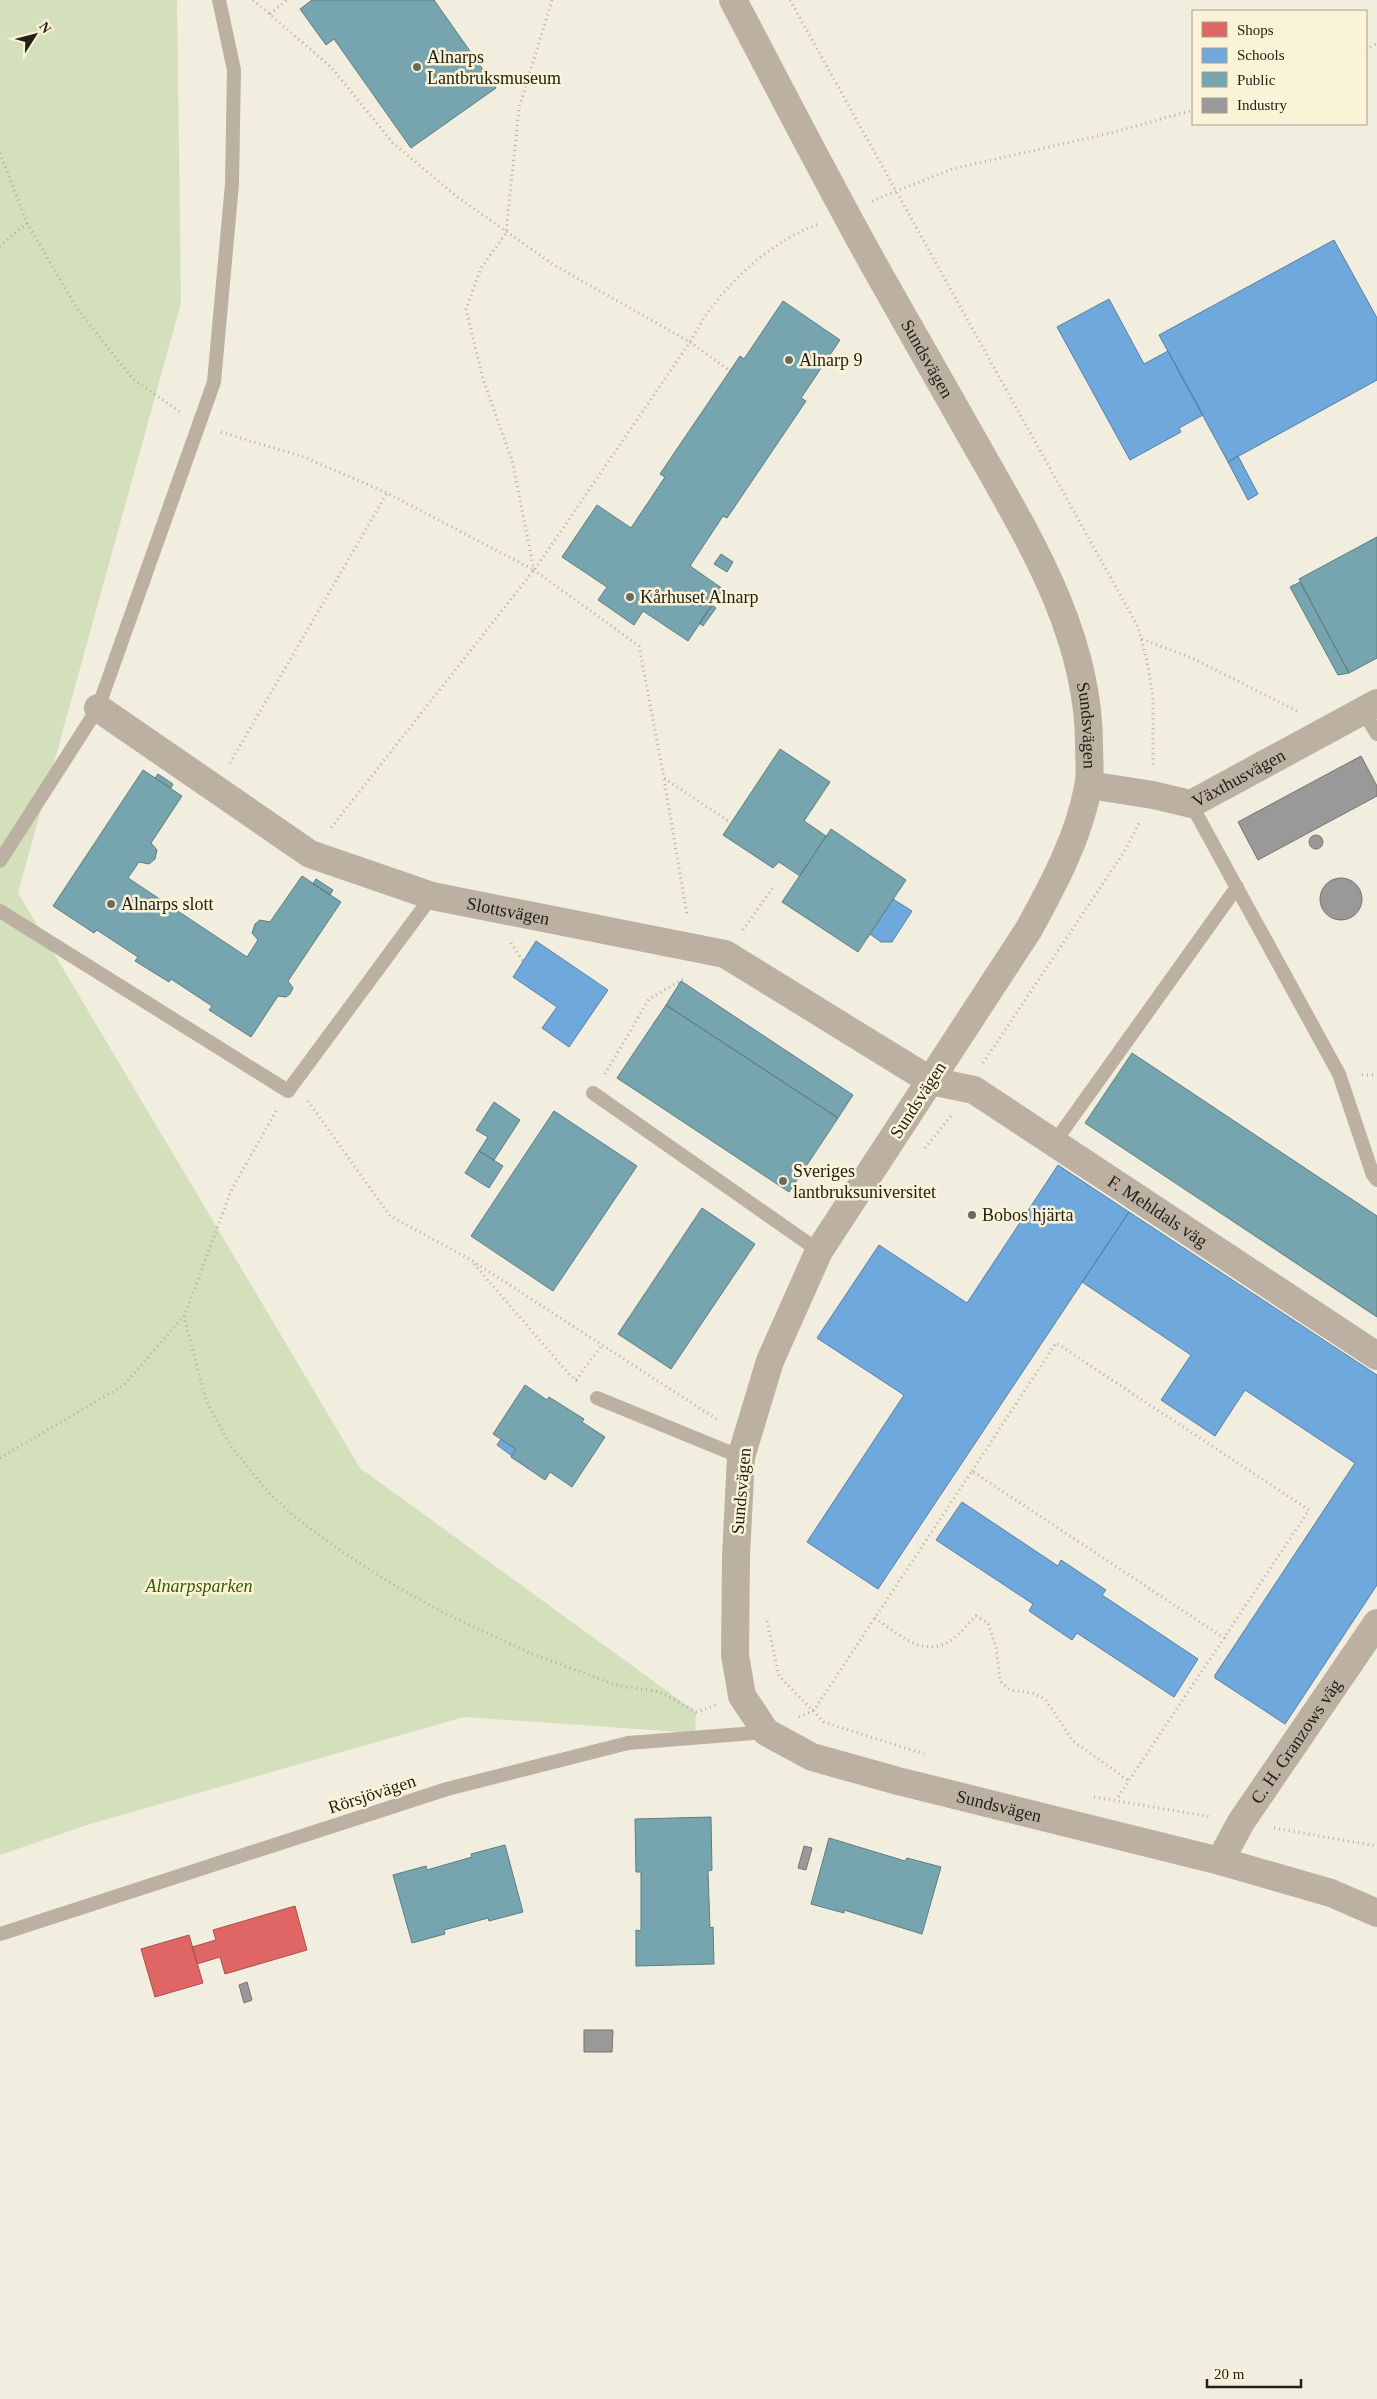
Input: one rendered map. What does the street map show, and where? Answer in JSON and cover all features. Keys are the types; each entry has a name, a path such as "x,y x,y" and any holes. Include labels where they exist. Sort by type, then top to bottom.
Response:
{"street":[{"name":"Sundsvägen","path":"733,0 845,214 1002,491 1060,603 1074,642 1083,684 1089,727 1089,786 1075,834 1056,881 1030,930 819,1250 770,1362 743,1448 736,1556 735,1654 742,1696 766,1732 822,1759 898,1781 1220,1861 1331,1893 1377,1913"},
{"name":"Växthusvägen","path":"1089,786 1153,795 1192,804 1370,707"},
{"name":"Slottsvägen","path":"98,708 310,854 432,896 725,954 931,1081"},
{"name":"F. Mehldals väg","path":"931,1081 974,1090 1377,1356"},
{"name":"C. H. Granzows väg","path":"1220,1861 1241,1822 1377,1623"}],"lane":[{"path":"0,861 98,708 197,424 214,382 232,184 234,70 219,0"},
{"path":"1370,707 1377,734"},
{"path":"1192,804 1339,1074 1373,1175 1377,1180"},
{"path":"1054,1143 1237,887"},
{"path":"0,911 292,1086 432,896"},
{"path":"593,1093 819,1250"},
{"path":"597,1398 743,1448"},
{"name":"Rörsjövägen","path":"0,1934 447,1789 628,1743 766,1732"}],"path":[{"path":"253,0 331,67 393,143 456,196 554,266 690,342 730,371"},
{"path":"270,14 287,0"},
{"path":"534,570 512,460 483,379 466,310 481,268 506,232 519,108 552,0"},
{"path":"790,0 896,191"},
{"path":"310,854 534,570 690,342 714,303 759,257 801,231 952,169 1110,133 1192,110"},
{"path":"0,153 28,223 78,310 133,379 197,424 304,457 387,493 534,570 639,646 664,778 692,948"},
{"path":"0,246 28,223"},
{"path":"215,787 387,493"},
{"path":"1141,638 1194,659 1284,703 1328,730"},
{"path":"664,778 731,823"},
{"path":"593,1093 649,999 725,954 774,886"},
{"path":"0,1458 124,1384 184,1317 231,1191 292,1086 390,1216 471,1260 602,1345 743,1448"},
{"path":"923,1150 974,1090"},
{"path":"471,1260 576,1380 597,1398"},
{"path":"184,1317 206,1400 230,1445 268,1492 297,1519 344,1553 442,1612 530,1653 616,1685 660,1692 696,1712 742,1696"},
{"path":"814,1710 1056,1342 1308,1510 1116,1800"},
{"path":"576,1380 602,1345"},
{"path":"972,1471 1224,1638"},
{"path":"766,1616 779,1676 824,1722 933,1757"},
{"path":"875,1618 914,1645 930,1647 942,1645 954,1638 976,1616 988,1623 996,1646 1000,1681 1010,1690 1032,1693 1045,1699 1074,1741 1129,1781"},
{"path":"1088,1796 1377,1846"}],"green space":[{"name":"Alnarpsparken","path":"0,0 177,0 181,303 18,893 360,1468 696,1712 695,1733 464,1717 90,1824 0,1855"}],"building: Shops":[{"path":"295,1906 307,1950 225,1974 220,1957 197,1964 192,1947 216,1940 213,1930"},
{"path":"189,1935 203,1983 155,1997 141,1949"}],"building: Schools":[{"path":"1334,240 1377,318 1377,380 1228,462 1159,335"},
{"path":"1109,299 1144,364 1168,351 1203,415 1179,428 1181,432 1130,460 1057,327"},
{"path":"1238,456 1258,494 1248,500 1228,462"},
{"path":"893,899 912,911 892,942 881,942 870,934"},
{"path":"536,941 608,990 569,1047 542,1028 557,1007 513,977"},
{"path":"1058,1165 1129,1212 878,1589 807,1542 904,1395 817,1338 879,1245 967,1303"},
{"path":"1129,1212 1377,1375 1377,1585 1285,1724 1215,1678 1215,1675 1355,1463 1245,1390 1215,1436 1161,1400 1191,1355 1082,1282"},
{"path":"501,1439 516,1449 512,1456 497,1445"},
{"path":"962,1502 1058,1566 1061,1560 1106,1590 1102,1595 1198,1659 1174,1697 1077,1633 1072,1640 1029,1611 1033,1604 936,1540"}],"building: Public":[{"name":"Alnarps Lantbruksmuseum","path":"312,0 434,0 496,88 411,148 334,39 326,45 300,9"},
{"path":"783,301 840,340 801,398 806,401 727,518 723,516 690,566 723,589 688,641 643,611 634,625 598,600 607,587 562,557 597,505 631,528 665,477 660,474 740,356 744,359"},
{"path":"1377,537 1377,658 1349,673 1299,579"},
{"path":"721,554 733,562 727,572 714,564"},
{"path":"1300,582 1349,673 1338,675 1290,587"},
{"path":"712,605 716,608 703,626 699,623"},
{"path":"780,749 830,782 804,821 826,836 800,876 779,862 773,868 723,835"},
{"name":"Alnarps slott","path":"143,770 182,796 151,843 157,850 155,859 149,864 139,862 128,878 247,957 258,940 252,933 255,924 260,920 270,922 302,876 341,902 288,981 293,988 290,994 286,997 278,996 251,1037 209,1010 212,1006 171,979 169,982 135,961 138,957 97,930 94,933 53,906"},
{"path":"158,774 173,784 171,788 155,778"},
{"path":"831,829 906,880 858,952 782,902"},
{"path":"316,879 333,890 330,895 313,884"},
{"path":"681,981 853,1095 838,1118 666,1005"},
{"path":"666,1005 838,1118 789,1192 617,1078"},
{"path":"1132,1053 1377,1216 1377,1317 1085,1123"},
{"path":"494,1102 520,1120 494,1160 479,1151 488,1137 476,1130"},
{"path":"554,1111 637,1166 553,1291 471,1236"},
{"path":"479,1151 503,1166 489,1188 465,1173"},
{"path":"702,1208 755,1244 671,1369 618,1334"},
{"path":"525,1385 547,1400 549,1397 584,1419 582,1422 605,1437 572,1487 550,1472 545,1480 511,1457 516,1449 493,1434"},
{"path":"711,1817 712,1870 708,1871 710,1928 713,1927 714,1964 636,1966 636,1930 641,1931 641,1872 636,1872 635,1819"},
{"path":"829,1838 905,1861 907,1858 941,1867 922,1934 844,1910 844,1913 811,1904"},
{"path":"505,1845 523,1912 489,1921 488,1918 444,1930 445,1934 412,1943 393,1875 426,1866 427,1870 472,1857 471,1854"}],"building: Industry":[{"path":"1361,756 1377,786 1377,796 1258,860 1238,822"},
{"path":"1313,835 1319,835 1323,842 1319,849 1313,849 1309,845 1309,839"},
{"path":"1341,878 1356,884 1362,899 1356,914 1341,920 1326,914 1320,899 1326,884"},
{"path":"804,1846 812,1848 806,1870 798,1868"},
{"path":"247,1982 252,2000 244,2003 239,1985"},
{"path":"584,2030 613,2030 612,2052 584,2052"}],"place":[{"name":"Alnarps Lantbruksmuseum","path":"417,67"},
{"name":"Alnarp 9","path":"789,360"},
{"name":"Kårhuset Alnarp","path":"630,597"},
{"name":"Alnarps slott","path":"111,904"},
{"name":"Sveriges lantbruksuniversitet","path":"783,1181"},
{"name":"Bobos hjärta","path":"972,1215"}]}
